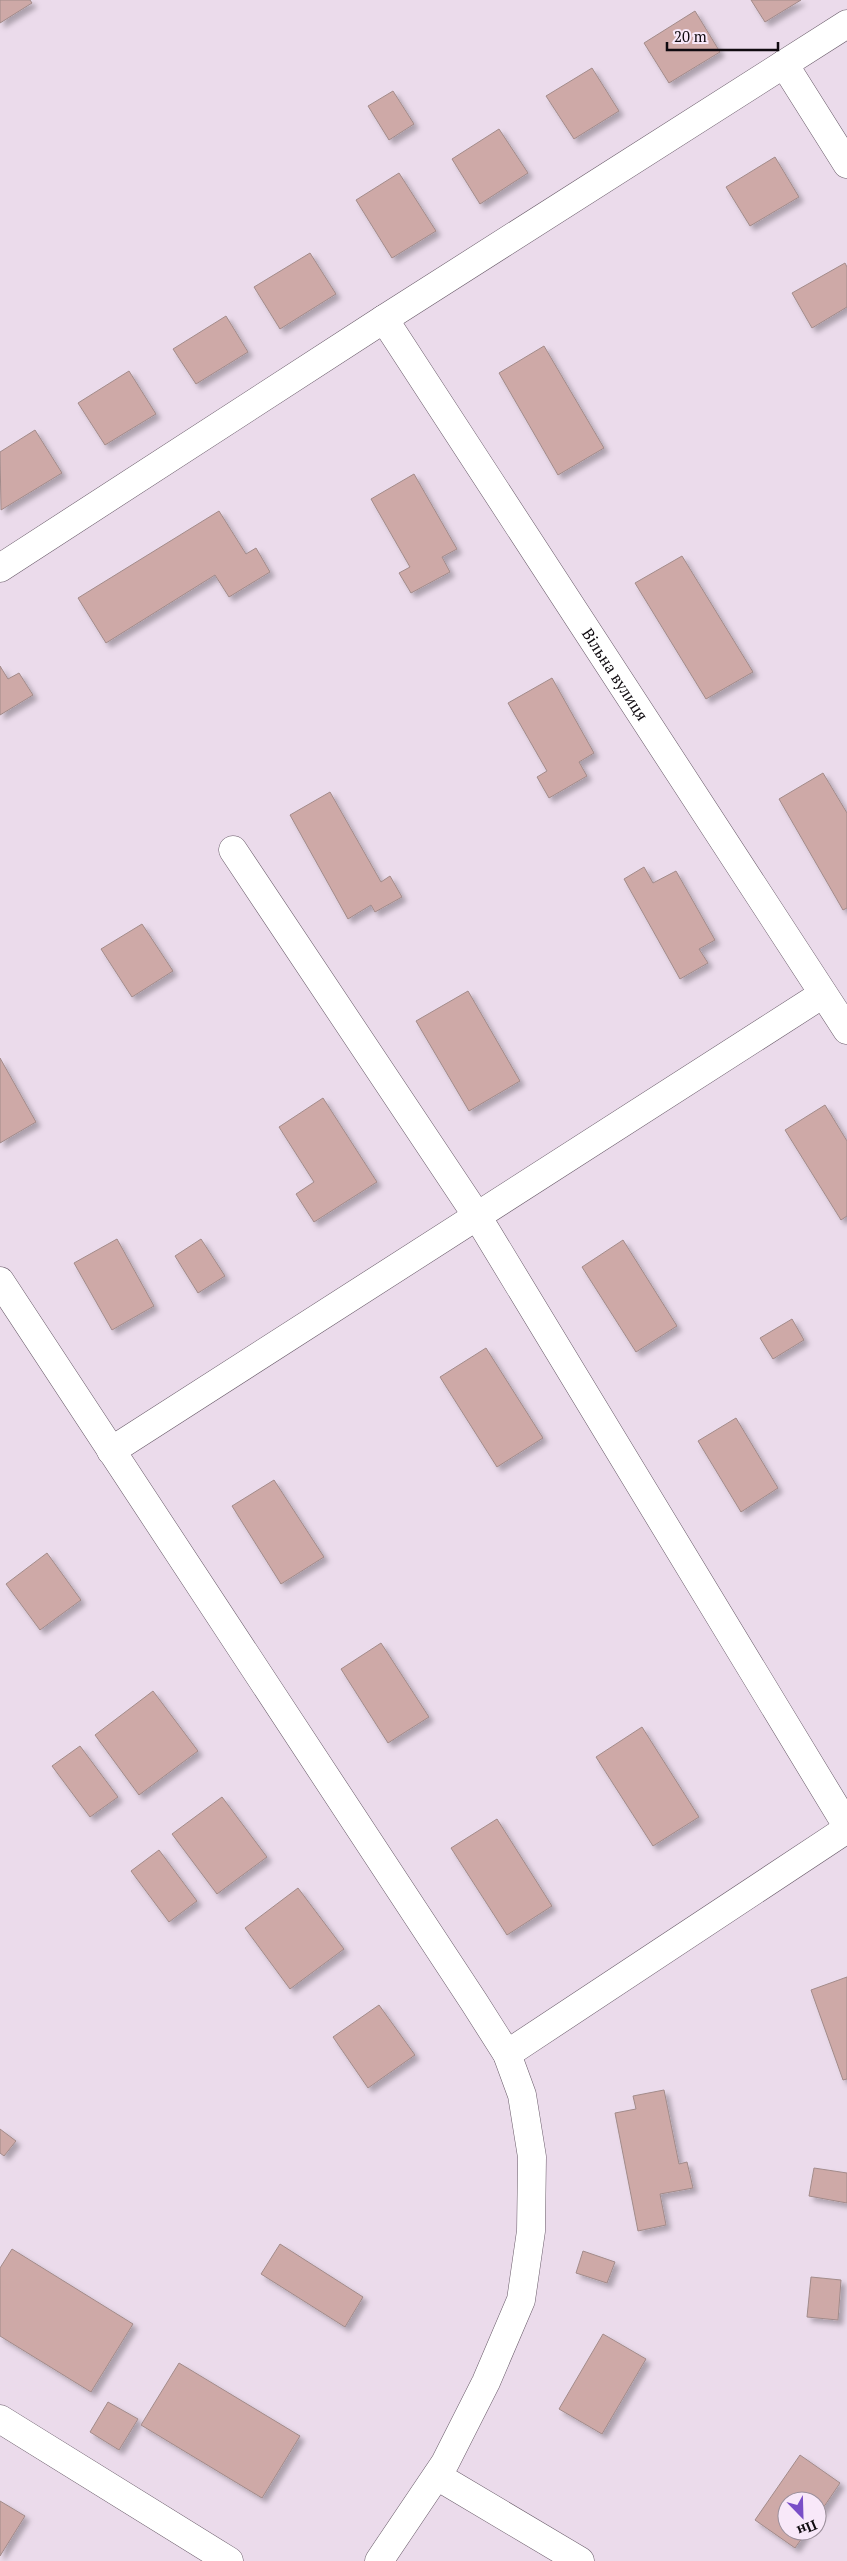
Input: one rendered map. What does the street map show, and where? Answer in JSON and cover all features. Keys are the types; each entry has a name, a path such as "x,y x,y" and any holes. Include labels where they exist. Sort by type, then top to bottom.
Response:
{"street":[{"path":"0,568 384,319 847,24"},
{"path":"784,64 847,164"},
{"name":"Вільна вулиця","path":"384,319 847,1030"},
{"path":"233,850 477,1216 847,1828 507,2054"},
{"path":"111,1452 823,994"},
{"path":"0,1281 507,2054 522,2095 532,2157 531,2231 522,2300 486,2382 437,2476 379,2561"},
{"path":"0,2419 229,2561"},
{"path":"437,2476 580,2561"}],"building":[{"path":"0,0 30,0 32,3 0,23"},
{"path":"751,0 801,0 765,22"},
{"path":"695,11 720,52 669,83 644,43"},
{"path":"592,68 619,111 574,139 546,96"},
{"path":"393,91 414,124 389,140 368,106"},
{"path":"499,129 528,173 480,204 452,159"},
{"path":"775,157 799,197 750,226 726,187"},
{"path":"399,173 436,231 392,258 356,200"},
{"path":"310,253 336,294 280,329 254,287"},
{"path":"845,263 847,267 847,307 812,328 792,293"},
{"path":"226,316 248,352 196,384 173,349"},
{"path":"544,346 604,448 558,475 499,373"},
{"path":"129,371 156,414 105,445 78,403"},
{"path":"35,430 62,473 1,510 0,452"},
{"path":"414,474 457,549 442,557 450,572 411,593 399,573 410,567 371,499"},
{"path":"219,511 246,554 256,548 270,572 229,597 215,575 106,643 78,598"},
{"path":"682,556 753,672 706,699 635,583"},
{"path":"0,666 8,679 19,673 33,695 0,715"},
{"path":"552,678 594,753 579,762 587,776 549,798 537,777 547,771 508,703"},
{"path":"823,773 847,813 847,908 843,910 779,799"},
{"path":"330,792 381,882 390,876 402,897 375,912 371,905 348,919 290,815"},
{"path":"644,867 653,883 676,871 715,940 699,949 708,963 680,979 624,879"},
{"path":"142,924 173,971 132,997 101,949"},
{"path":"468,991 520,1081 469,1111 416,1021"},
{"path":"0,1058 36,1122 0,1143"},
{"path":"323,1098 377,1182 314,1222 296,1194 314,1182 279,1127"},
{"path":"825,1105 847,1141 847,1216 841,1220 785,1130"},
{"path":"117,1239 154,1306 112,1330 74,1263"},
{"path":"201,1239 225,1276 198,1293 175,1256"},
{"path":"623,1240 677,1326 636,1352 582,1267"},
{"path":"792,1319 804,1340 773,1359 760,1338"},
{"path":"486,1348 543,1438 497,1467 440,1377"},
{"path":"736,1418 778,1488 741,1512 698,1441"},
{"path":"274,1480 324,1557 281,1584 232,1506"},
{"path":"47,1553 81,1600 40,1630 6,1584"},
{"path":"381,1643 429,1717 388,1743 341,1669"},
{"path":"153,1691 198,1751 139,1795 95,1735"},
{"path":"642,1727 699,1817 653,1846 596,1757"},
{"path":"80,1746 118,1797 90,1817 52,1766"},
{"path":"222,1797 267,1857 217,1894 172,1834"},
{"path":"497,1819 552,1906 507,1935 451,1848"},
{"path":"159,1850 197,1901 169,1922 131,1871"},
{"path":"298,1888 344,1949 290,1989 245,1928"},
{"path":"847,1977 847,2079 843,2080 811,1990"},
{"path":"379,2005 415,2055 368,2088 333,2037"},
{"path":"664,2090 679,2164 687,2162 693,2188 660,2194 666,2225 638,2231 615,2113 636,2109 633,2096"},
{"path":"0,2129 16,2141 4,2156 0,2153"},
{"path":"814,2168 847,2173 847,2203 809,2196"},
{"path":"280,2244 363,2297 345,2327 261,2274"},
{"path":"12,2249 133,2324 91,2392 0,2336 0,2268"},
{"path":"583,2251 615,2262 607,2283 576,2273"},
{"path":"811,2277 841,2280 838,2320 807,2317"},
{"path":"603,2334 646,2359 602,2434 559,2409"},
{"path":"179,2363 300,2436 262,2498 141,2425"},
{"path":"108,2402 138,2419 119,2450 90,2432"},
{"path":"800,2455 840,2483 827,2502 827,2491 777,2491 777,2535 755,2520"},
{"path":"0,2501 25,2516 0,2556"},
{"path":"785,2541 800,2541 795,2548"}]}
